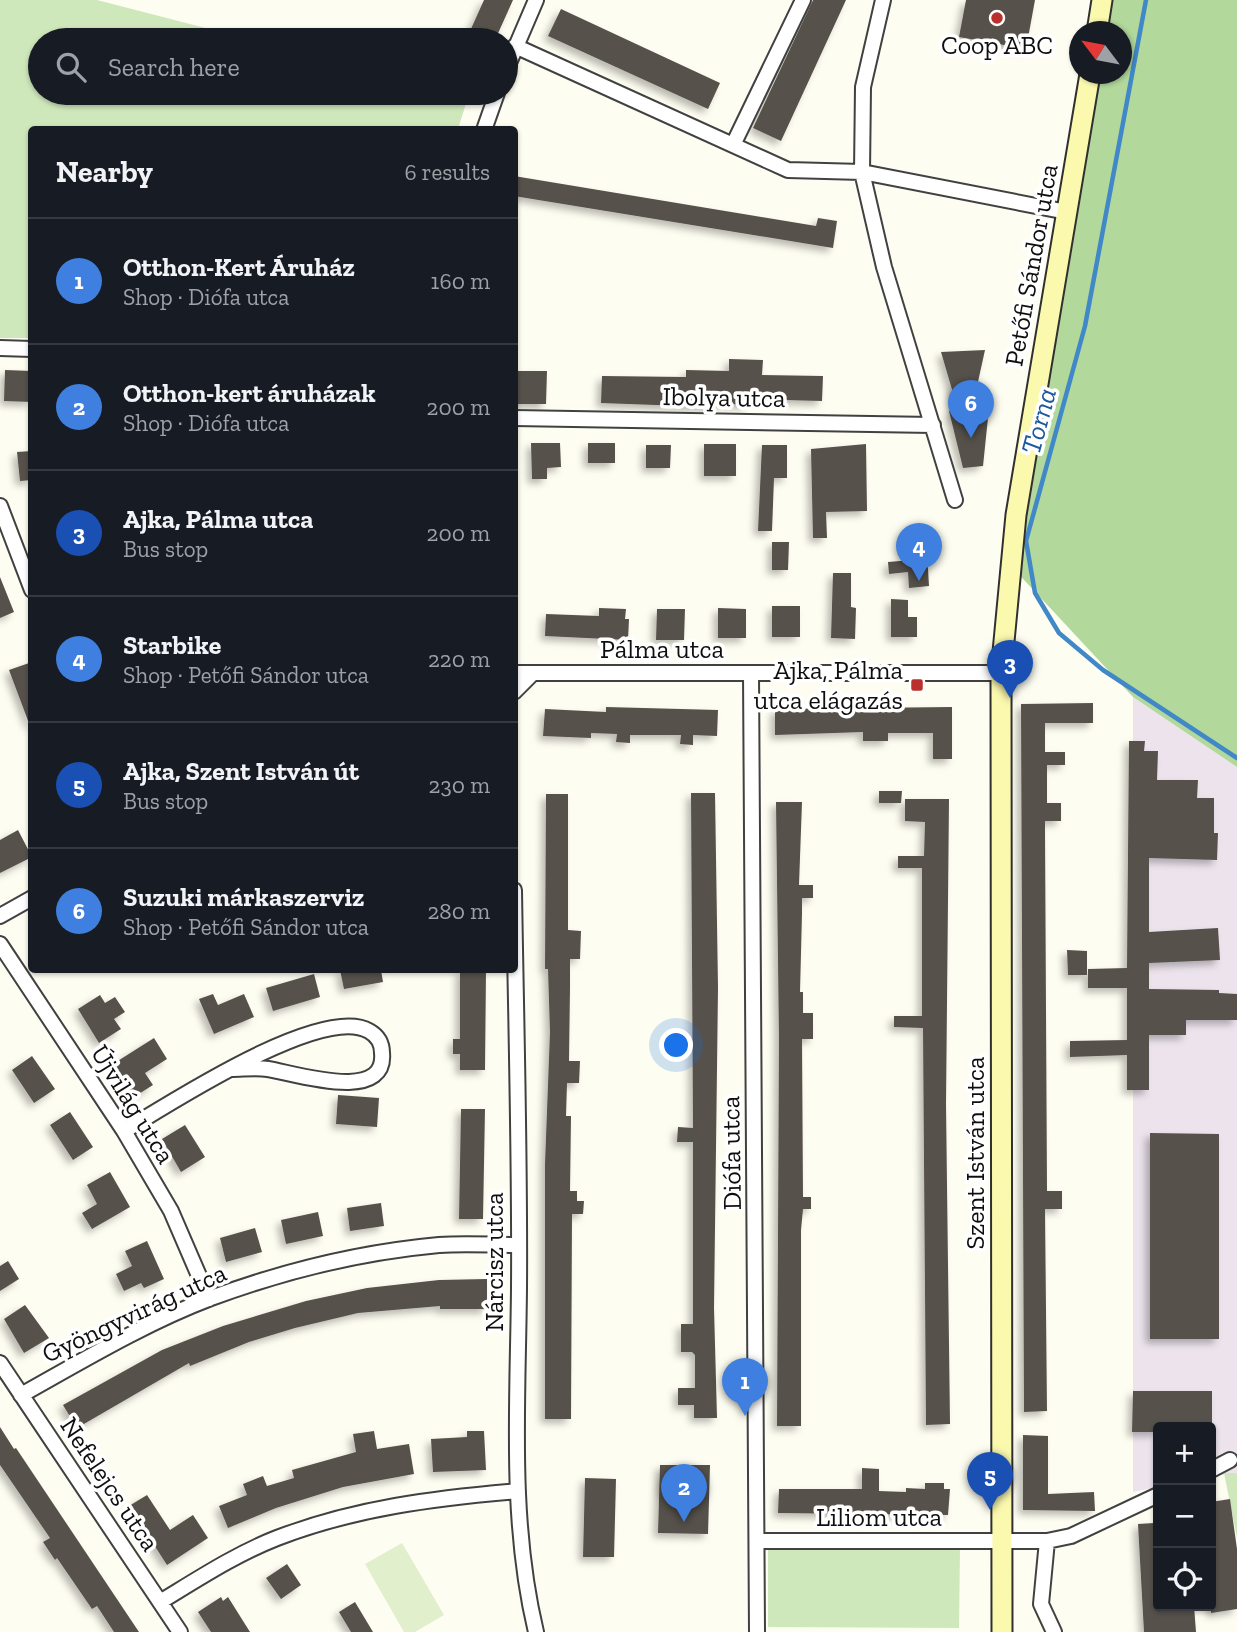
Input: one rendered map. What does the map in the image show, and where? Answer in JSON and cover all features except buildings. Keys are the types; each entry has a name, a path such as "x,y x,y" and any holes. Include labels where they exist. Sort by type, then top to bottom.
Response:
{"main road":[{"path":"1099,21 1102,0"},
{"name":"Petőfi Sándor utca","path":"1001,673 1016,515 1088,84"},
{"name":"Szent István utca","path":"1001,673 1002,1632"}],"street":[{"path":"518,39 536,0"},
{"path":"733,145 803,0"},
{"path":"883,0 863,87 862,172 884,267 955,500"},
{"path":"518,47 788,170 862,172 1067,212"},
{"path":"485,126 493,105"},
{"path":"0,348 28,349"},
{"name":"Ibolya utca","path":"518,418 933,425"},
{"path":"0,506 28,580"},
{"name":"Pálma utca","path":"518,673 1001,673"},
{"path":"518,688 533,673"},
{"name":"Diófa utca","path":"751,673 759,1541 757,1632"},
{"path":"0,916 28,900"},
{"name":"Újvilág utca","path":"0,944 124,1131 170,1211 209,1299"},
{"name":"Nárcisz utca","path":"515,973 519,1245 518,1491 528,1599 536,1632"},
{"path":"124,1131 231,1069 288,1041 356,1025 372,1033 382,1044 383,1058 378,1071 364,1081 343,1083 264,1068 231,1069"},
{"name":"Gyöngyvirág utca","path":"21,1395 109,1346 209,1299 285,1274 368,1254 441,1245 519,1245"},
{"name":"Nefelejcs utca","path":"0,1363 180,1632"},
{"path":"1216,1467 1230,1460"},
{"path":"160,1602 223,1564 265,1544 334,1519 393,1505 518,1491"},
{"name":"Liliom utca","path":"759,1541 1047,1541 1071,1536 1153,1497"},
{"path":"1047,1541 1041,1604 1054,1632"}],"shaded area":[{"path":"1133,697 1237,767 1237,1473 1216,1475 1216,1422 1153,1422 1153,1488 1133,1492"}],"green space":[{"path":"0,0 97,0 206,28 28,28 28,105 466,105 459,126 28,126 28,338 0,338"},
{"path":"1104,0 1237,0 1237,767 1133,697 1011,566 1090,84 1132,84 1132,21 1101,21"},
{"path":"1224,1473 1237,1473 1237,1538"},
{"path":"402,1543 444,1615 415,1632 404,1632 365,1564"},
{"path":"768,1547 960,1548 959,1628 768,1627"}],"waterway":[{"name":"Torna","path":"1146,0 1085,326 1026,541 1035,593 1059,633 1103,670 1237,758"}],"place":[{"name":"Coop ABC","path":"997,18"},
{"name":"Suzuki márkaszerviz","path":"971,438"},
{"name":"Starbike","path":"919,581"},
{"name":"Ajka, Pálma utca elágazás","path":"917,685"},
{"name":"Ajka, Pálma utca","path":"1010,698"},
{"name":"Otthon-Kert Áruház","path":"745,1416"},
{"name":"Ajka, Szent István út","path":"990,1510"},
{"name":"Otthon-kert áruházak","path":"684,1522"}]}
